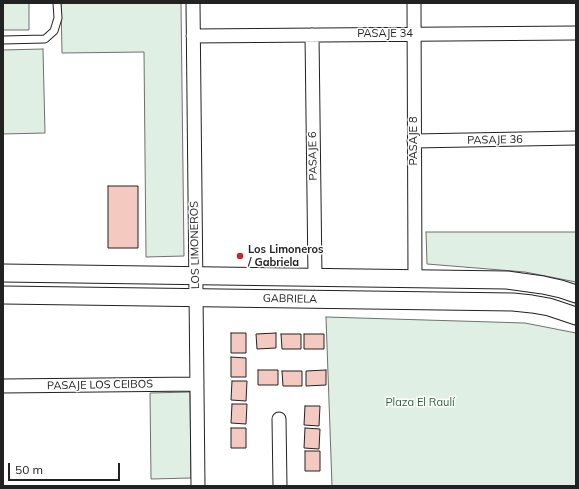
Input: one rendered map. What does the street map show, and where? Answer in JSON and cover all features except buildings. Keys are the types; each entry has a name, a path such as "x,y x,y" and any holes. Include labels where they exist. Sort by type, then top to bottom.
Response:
{"street":[{"name":"LOS LIMONEROS","path":"193,3 198,486"},
{"name":"PASAJE 8","path":"414,3 416,279"},
{"name":"PASAJE 34","path":"193,36 576,33"},
{"name":"PASAJE 6","path":"312,35 315,277"},
{"name":"PASAJE 36","path":"414,141 576,138"},
{"name":"GABRIELA","path":"3,273 507,280 543,285 576,294"},
{"name":"GABRIELA","path":"3,295 513,302 532,304 576,316"},
{"name":"PASAJE LOS CEIBOS","path":"3,386 197,384"},
{"path":"279,419 280,486"}],"lane":[{"path":"3,40 45,40 54,31 58,18 57,3"}],"green space":[{"path":"3,3 29,3 29,30 3,30"},
{"path":"61,3 181,3 184,256 146,257 144,52 62,53"},
{"path":"43,49 45,133 3,134 3,50"},
{"path":"426,232 576,232 576,282 525,272 427,264"},
{"name":"Plaza El Raulí","path":"326,317 525,323 576,333 576,486 332,486"},
{"path":"190,392 191,478 151,479 150,393"}],"place":[{"name":"Los Limoneros / Gabriela","path":"240,256"}]}
